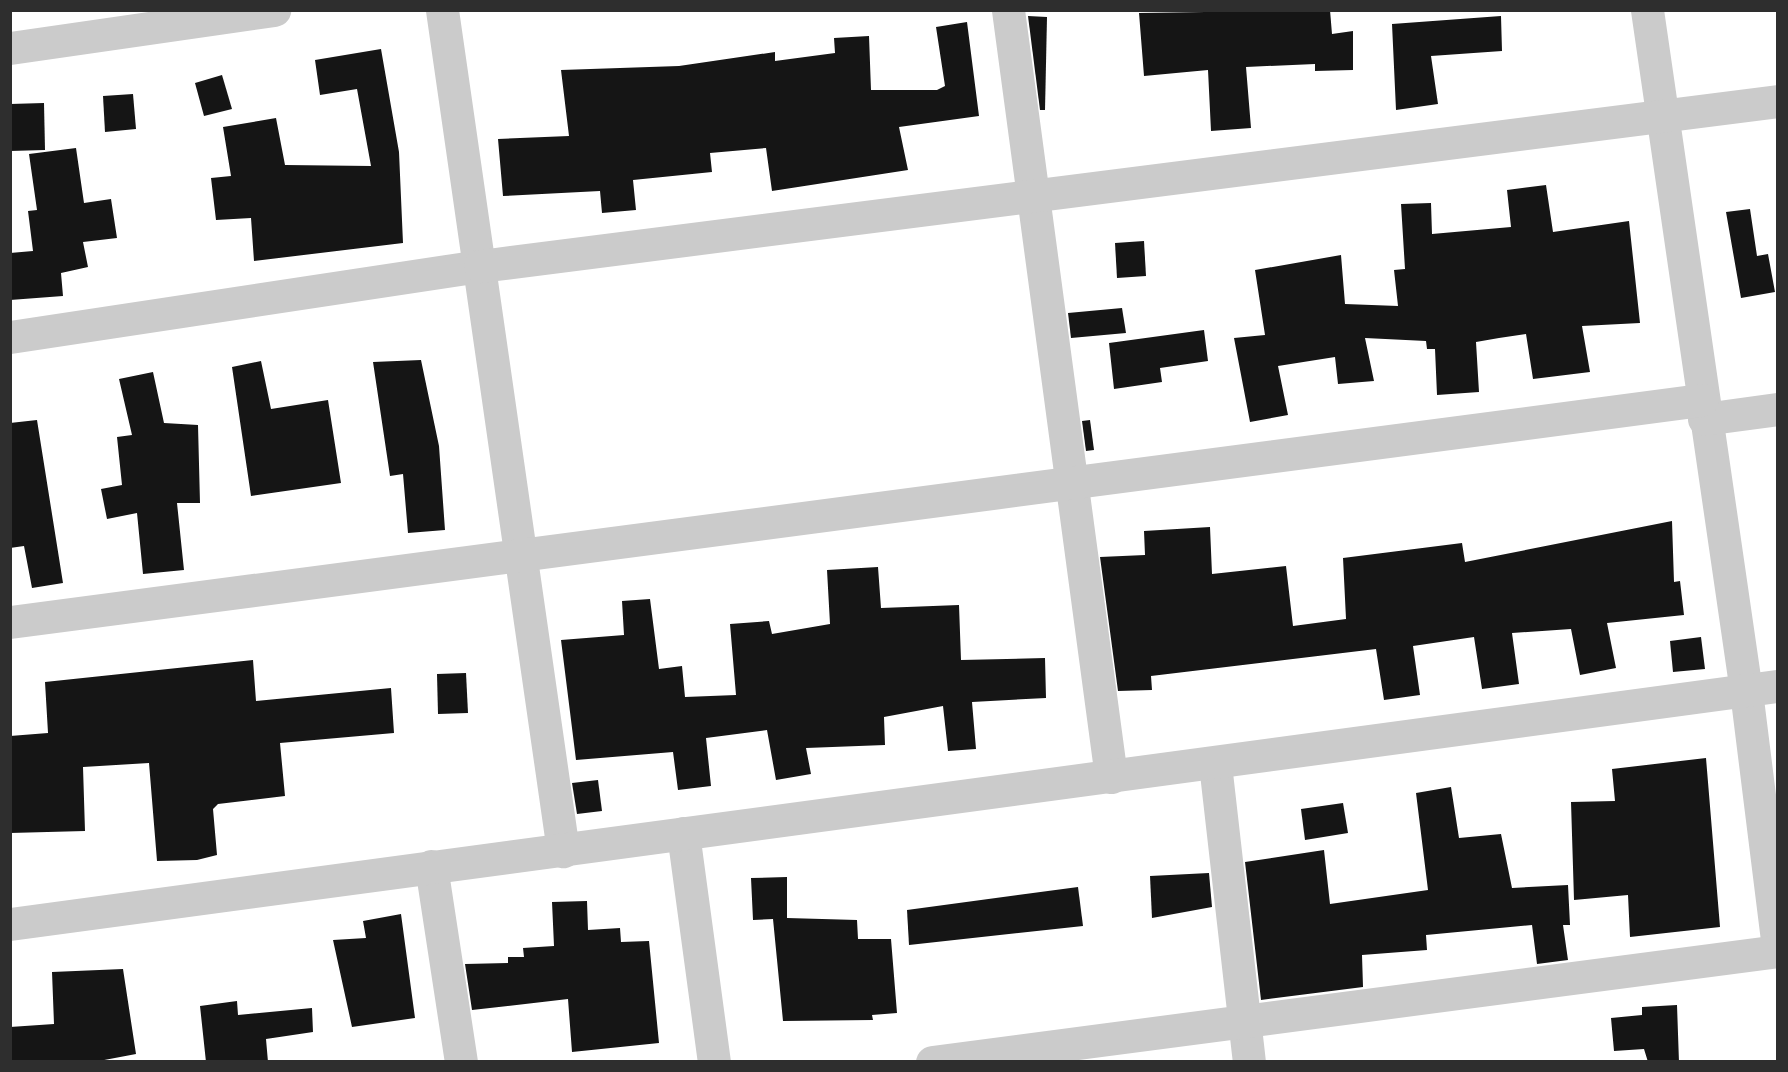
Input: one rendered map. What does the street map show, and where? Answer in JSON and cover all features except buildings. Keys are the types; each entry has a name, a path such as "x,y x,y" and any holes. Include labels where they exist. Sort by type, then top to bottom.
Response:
{"street":[{"path":"10,48 274,10"},
{"path":"442,10 563,851"},
{"path":"1008,10 1111,777"},
{"path":"932,1062 1244,1017 1778,950 1762,689 1703,409 1647,10"},
{"path":"10,337 480,266 1778,101"},
{"path":"10,622 1073,482 1703,409 1778,409"},
{"path":"10,924 1762,689"},
{"path":"1215,764 1249,1062"},
{"path":"683,833 714,1062"},
{"path":"431,866 460,1062"}]}
